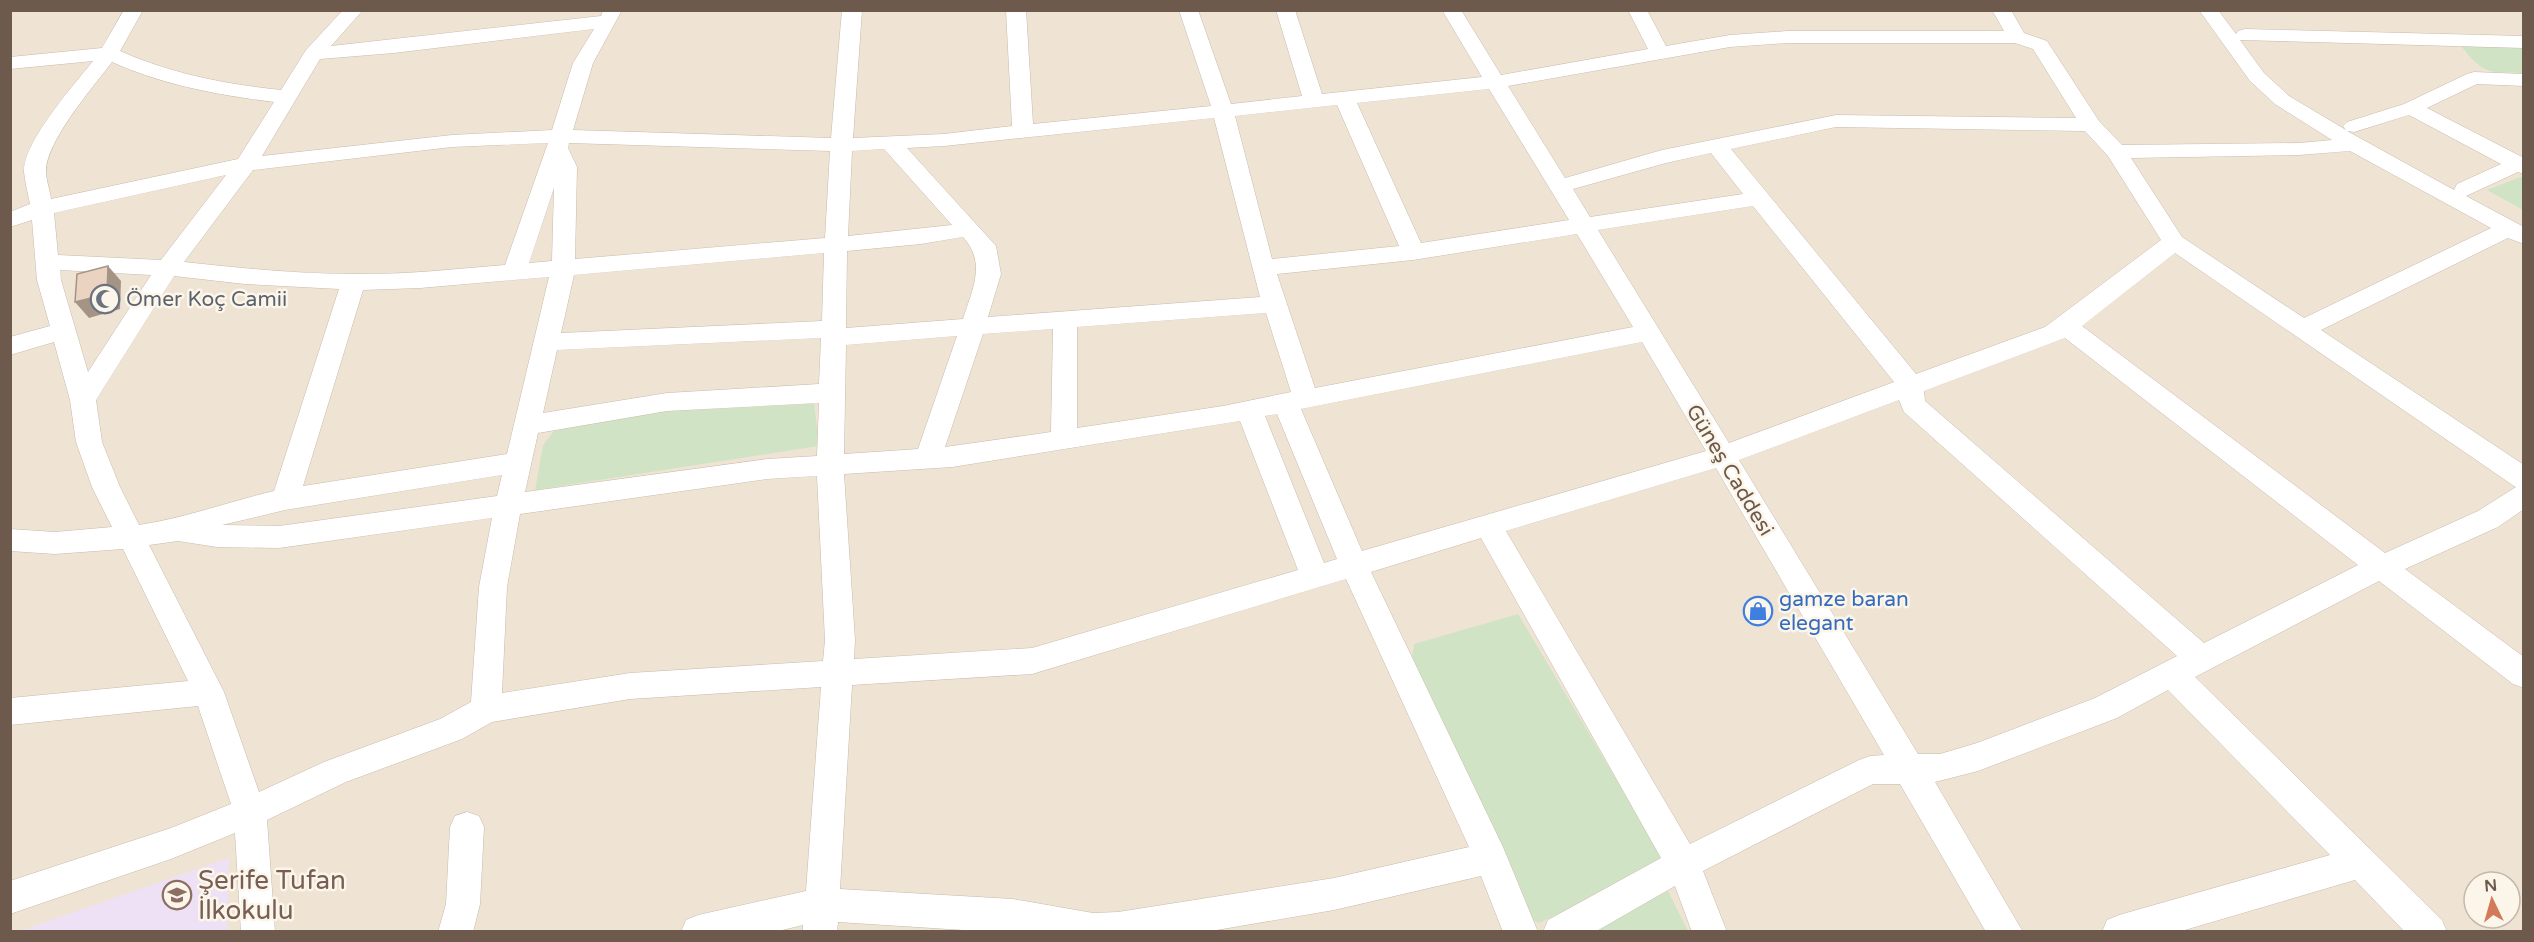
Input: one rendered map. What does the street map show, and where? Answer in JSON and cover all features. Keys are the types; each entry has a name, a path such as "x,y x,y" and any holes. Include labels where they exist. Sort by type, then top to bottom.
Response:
{"street":[{"path":"134,10 110,53 60,117 38,154 35,171 42,208 49,280 83,400 89,442 106,487 209,692 250,812 258,932"},
{"path":"83,400 167,268 246,164 313,54 354,10"},
{"path":"821,918 840,640 830,465 836,243 852,10"},
{"path":"1016,10 1023,131"},
{"path":"1188,10 1223,110 1274,304 1295,401 1354,565 1491,858 1521,932"},
{"path":"1285,10 1314,100"},
{"name":"Güneş Caddesi","path":"1451,10 1649,332 2006,932"},
{"path":"1637,10 1660,54"},
{"path":"2001,10 2017,37"},
{"path":"2208,10 2266,87 2308,117 2354,135 2465,189 2518,229"},
{"path":"2229,10 2246,35 2282,77 2354,135 2518,229"},
{"path":"313,54 394,47 611,16"},
{"path":"514,272 583,63 611,16"},
{"path":"2246,35 2523,42"},
{"path":"10,220 42,208 246,164 452,141 645,141 842,145 944,140 1495,82 1730,41 1787,37 2017,37 2040,45 2091,125 2116,152 2174,242 2523,478"},
{"path":"2444,40 2481,77"},
{"path":"10,63 110,53 144,69 219,89 285,97"},
{"path":"2116,152 2299,149 2354,135 2474,78 2523,80"},
{"path":"1344,97 1413,252"},
{"path":"2411,108 2521,166"},
{"path":"1560,186 1662,157 1836,121 2091,125"},
{"path":"486,709 493,587 508,506 562,269 566,167 558,142"},
{"path":"890,143 984,246 989,274 974,327 928,458"},
{"path":"1716,145 1910,385 1913,405 2201,659"},
{"path":"2465,189 2521,166"},
{"path":"1263,268 1413,252 1760,198"},
{"path":"47,262 167,268 245,276 353,282 420,280 921,237 969,229"},
{"path":"2302,329 2518,229"},
{"path":"10,898 171,843 250,812 335,772 451,729 486,709 630,686 1032,661 1722,456 1832,417 1910,385 2066,327 2174,242"},
{"path":"285,498 353,282"},
{"path":"547,342 974,327 1274,304"},
{"path":"1064,440 1065,320"},
{"path":"2066,327 2523,675"},
{"path":"10,346 63,331"},
{"path":"178,530 217,536 279,537 767,469 928,458 1064,440 1249,410 1649,332"},
{"path":"528,425 667,402 832,393"},
{"path":"1249,410 1315,577"},
{"path":"10,540 55,543 131,537 178,530 222,514 285,498 519,462"},
{"path":"1560,932 1683,864 1870,770 1940,768 1978,757 2106,708 2382,566 2488,519 2523,495"},
{"path":"1488,525 1683,864 1710,932"},
{"path":"2173,675 2430,932"},
{"path":"10,712 209,692"},
{"path":"455,932 463,904 467,827"},
{"path":"698,932 821,918 1013,916 1093,931 1118,929 1334,894 1491,858"},
{"path":"2119,932 2361,862"}],"shaded area":[{"path":"10,11 2523,11 2523,931 11,931"},
{"name":"Şerife Tufan İlkokulu","path":"229,858 227,931 20,931"}],"green space":[{"path":"2461,46 2523,47 2523,73 2494,72 2481,67"},
{"path":"2523,176 2523,210 2487,190"},
{"path":"814,401 819,446 535,490 543,445 554,431 660,411"},
{"path":"1518,614 1659,851 1661,867 1539,923 1523,916 1412,658 1414,644"},
{"path":"1668,891 1688,931 1591,932 1598,918"}],"building":[{"path":"108,266 107,294 75,302 77,274"}],"place":[{"name":"Ömer Koç Camii","path":"105,299"},
{"name":"gamze baran elegant","path":"1758,611"},
{"name":"Şerife Tufan İlkokulu","path":"177,895"}]}
